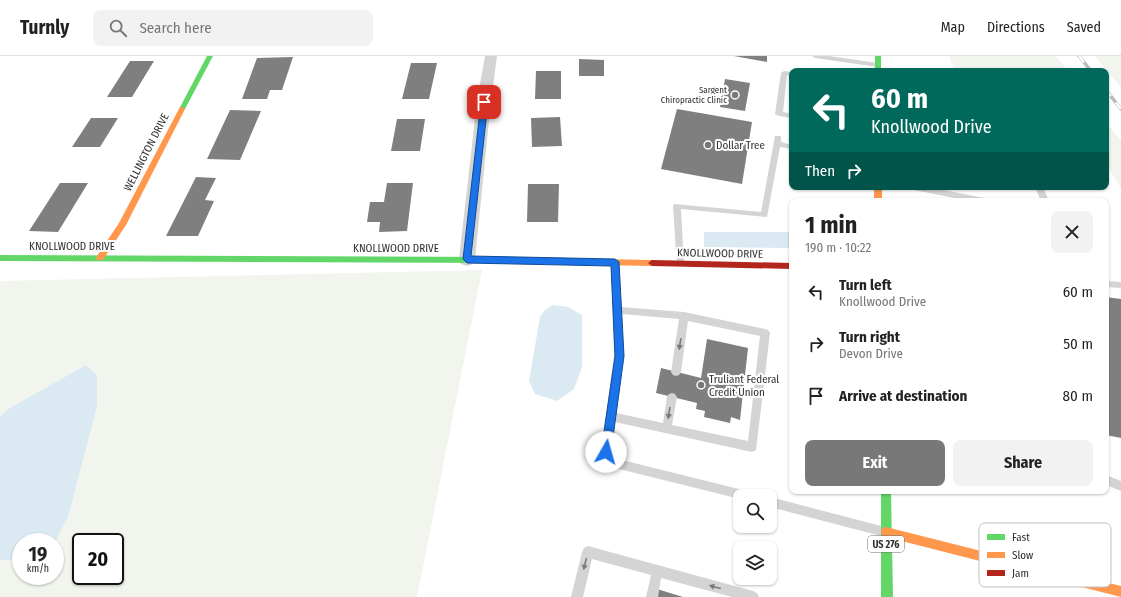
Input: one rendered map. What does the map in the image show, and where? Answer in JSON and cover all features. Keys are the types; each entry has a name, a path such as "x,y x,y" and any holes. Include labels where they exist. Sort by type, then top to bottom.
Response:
{"street":[{"name":"WELLINGTON DRIVE","path":"100,258 122,225 210,56"},
{"path":"467,259 484,102 491,56"},
{"name":"KNOLLWOOD DRIVE","path":"0,258 277,260 467,259 789,266"},
{"name":"US 276","path":"886,494 887,597"},
{"path":"886,532 979,556"},
{"path":"1101,587 1121,592"}],"lane":[{"path":"815,56 878,64"},
{"path":"789,74 784,73 779,114 789,116"},
{"path":"680,264 677,206 764,215 777,141 789,146"},
{"path":"929,190 969,198"},
{"path":"615,262 619,356 606,452 615,463 733,492"},
{"path":"1109,284 1121,285"},
{"path":"610,416 752,447 765,332 684,316 617,310"},
{"path":"676,372 684,316"},
{"path":"667,428 672,397"},
{"path":"1109,481 1121,486"},
{"path":"777,504 886,532"},
{"path":"577,597 588,552 753,597"},
{"path":"652,597 656,571"}],"shaded area":[{"path":"949,56 1056,56 1066,68 954,68"},
{"path":"1095,56 1121,56 1121,88 1109,73 1109,68 1105,68"},
{"path":"1109,126 1121,141 1121,188 1109,169"},
{"path":"704,232 789,232 789,248 704,247"},
{"path":"482,270 417,597 0,597 0,281"},
{"path":"553,305 568,307 582,315 582,367 574,389 557,401 535,394 529,381 540,317 545,310"},
{"path":"86,365 97,375 97,406 68,517 60,533 12,533 12,560 0,560 0,416 10,408"}],"building":[{"path":"734,56 767,56 767,62"},
{"path":"293,57 282,90 270,90 267,99 242,99 257,58"},
{"path":"579,59 604,60 604,76 579,76"},
{"path":"130,61 154,61 132,97 107,97"},
{"path":"411,63 437,63 429,99 402,99"},
{"path":"536,71 561,71 561,99 535,99"},
{"name":"Sargent Chiropractic Clinic","path":"725,79 750,83 745,111 720,107"},
{"name":"Dollar Tree","path":"677,109 752,122 742,184 661,169"},
{"path":"230,110 261,111 240,160 207,159"},
{"path":"560,117 562,146 532,147 531,118"},
{"path":"91,118 118,118 100,147 72,147"},
{"path":"397,119 425,119 420,151 391,151"},
{"path":"196,177 216,178 205,200 214,201 198,236 166,236"},
{"path":"60,183 88,183 58,232 29,231"},
{"path":"387,183 413,183 407,231 379,232 380,222 367,222 370,202 384,202"},
{"path":"528,184 559,184 558,222 527,222"},
{"path":"1109,297 1121,299 1121,438 1109,436"},
{"name":"Truliant Federal Credit Union","path":"707,339 748,348 740,420 731,417 730,423 704,417 705,411 696,409 697,403 656,393 661,368 701,378"},
{"path":"657,589 683,597 655,597"}],"railway":[{"path":"1079,56 1089,68"},
{"path":"1109,94 1121,109"}],"traffic: fast":[{"path":"182,109 210,56"},
{"path":"878,56 878,68"},
{"path":"0,258 501,260"},
{"path":"886,494 887,597"}],"traffic: slow":[{"path":"100,258 122,225 182,109"},
{"path":"878,190 878,198"},
{"path":"501,260 652,263"},
{"path":"886,532 979,556"},
{"path":"1101,587 1121,592"}],"traffic: jam":[{"path":"652,263 789,266"}],"place":[{"name":"Sargent Chiropractic Clinic","path":"735,95"},
{"name":"Dollar Tree","path":"708,145"},
{"name":"Truliant Federal Credit Union","path":"701,385"}],"route":[{"path":"484,102 467,259 615,262 619,356 606,452"}]}
